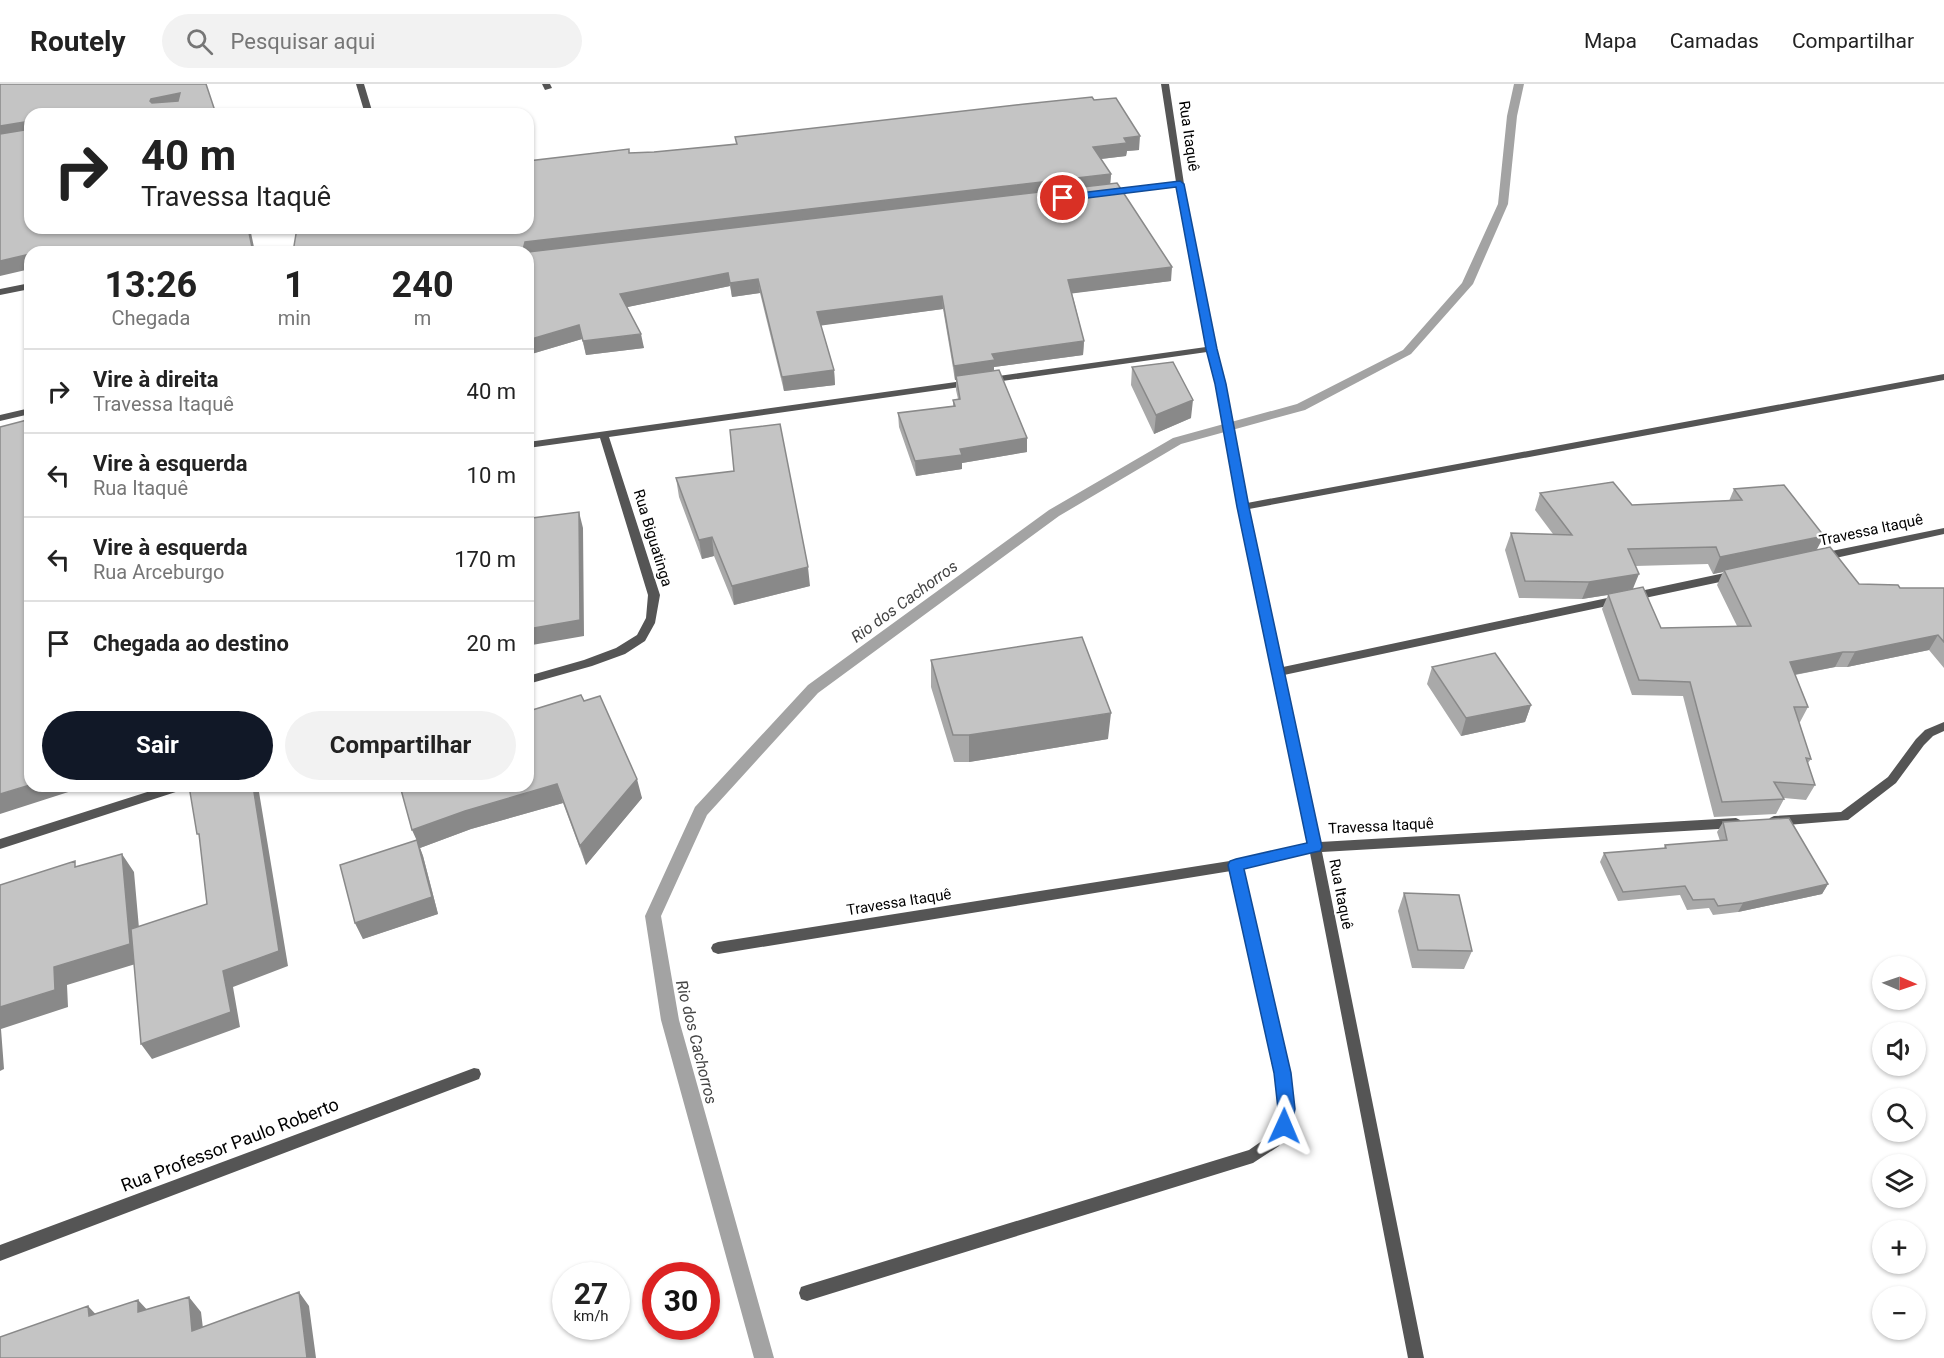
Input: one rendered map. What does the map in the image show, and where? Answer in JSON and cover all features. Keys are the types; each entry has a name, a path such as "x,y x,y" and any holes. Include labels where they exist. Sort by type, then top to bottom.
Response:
{"street":[{"path":"360,84 367,108"},
{"name":"Rua Itaquê","path":"1165,84 1180,184 1211,349 1221,384 1234,464 1315,847 1416,1358"},
{"path":"1097,194 1180,184"},
{"path":"0,292 24,287"},
{"path":"534,444 1211,349"},
{"path":"1243,507 1944,378"},
{"path":"0,418 24,412"},
{"name":"Rua Biguatinga","path":"534,678 620,652 640,639 654,610 654,595 603,433"},
{"name":"Travessa Itaquê","path":"1815,558 1944,531"},
{"path":"1277,672 1745,573"},
{"name":"Travessa Itaquê","path":"718,948 1236,865 1315,847 1844,817 1892,780 1920,742 1929,733 1944,726"},
{"path":"0,844 142,792"},
{"path":"807,1293 1253,1156 1274,1141 1284,1126 1286,1109 1282,1073 1236,865"},
{"name":"Rua Professor Paulo Roberto","path":"0,1253 474,1074"}],"building":[{"path":"0,84 206,84 214,108 24,108 24,122 0,126","holes":["180,93 178,101 152,103 151,99"]},
{"path":"1092,97 1094,100 1116,98 1140,136 1124,138 1127,143 1093,147 1111,174 525,242 524,246 294,246 296,234 534,234 534,160 629,149 629,153 654,152 737,144 735,137"},
{"path":"24,130 24,234 249,234 252,246 24,246 24,255 0,261 0,134"},
{"path":"1117,183 1172,267 1068,280 1084,341 992,354 995,360 954,366 942,296 817,312 834,370 782,377 758,279 730,283 728,273 620,294 641,334 583,341 579,325 534,338 534,251"},
{"path":"1173,362 1193,400 1156,415 1132,367"},
{"path":"999,370 1027,438 960,449 962,455 915,461 898,413 955,406 953,400 960,399 956,376"},
{"path":"24,421 24,787 0,794 0,427"},
{"path":"780,424 808,567 732,586 712,537 699,540 676,478 734,471 730,430"},
{"path":"1613,482 1632,505 1742,500 1734,489 1784,485 1824,536 1720,557 1716,547 1628,549 1639,574 1589,582 1525,581 1511,533 1572,535 1540,493"},
{"path":"579,512 580,620 534,628 534,518"},
{"path":"1830,547 1859,584 1898,585 1900,588 1944,588 1944,642 1938,635 1855,652 1843,652 1790,662 1808,707 1794,707 1811,759 1806,758 1815,785 1774,782 1784,799 1722,802 1690,682 1639,680 1608,594 1643,587 1661,628 1751,626 1724,570"},
{"path":"1082,637 1111,713 969,735 953,735 931,660"},
{"path":"1495,653 1531,705 1466,718 1432,667"},
{"path":"581,695 584,701 600,696 637,779 580,846 557,784 534,791 534,709"},
{"path":"190,792 254,792 279,951 223,971 231,1012 141,1044 131,929 207,904 199,834 197,834"},
{"path":"402,792 530,792 465,811 412,830"},
{"path":"1789,818 1828,884 1743,903 1718,906 1714,899 1693,900 1685,886 1623,892 1604,853 1727,840 1723,822"},
{"path":"417,840 432,897 355,923 340,865"},
{"path":"122,854 130,944 54,967 55,990 0,1007 0,885 75,861 75,867"},
{"path":"1404,893 1459,895 1472,951 1418,950"},
{"path":"299,1292 307,1358 0,1358 0,1337 88,1306 89,1316 138,1300 138,1312 189,1297 192,1331"}],"waterway":[{"name":"Rio dos Cachorros","path":"764,1358 670,1020 653,916 701,811 813,689 1054,513 1177,441 1301,407 1407,352 1467,284 1503,204 1512,116 1519,84"}],"route":[{"path":"1063,198 1180,184 1211,349 1221,384 1234,464 1315,847 1236,865 1282,1073 1286,1109 1284,1126"}]}
